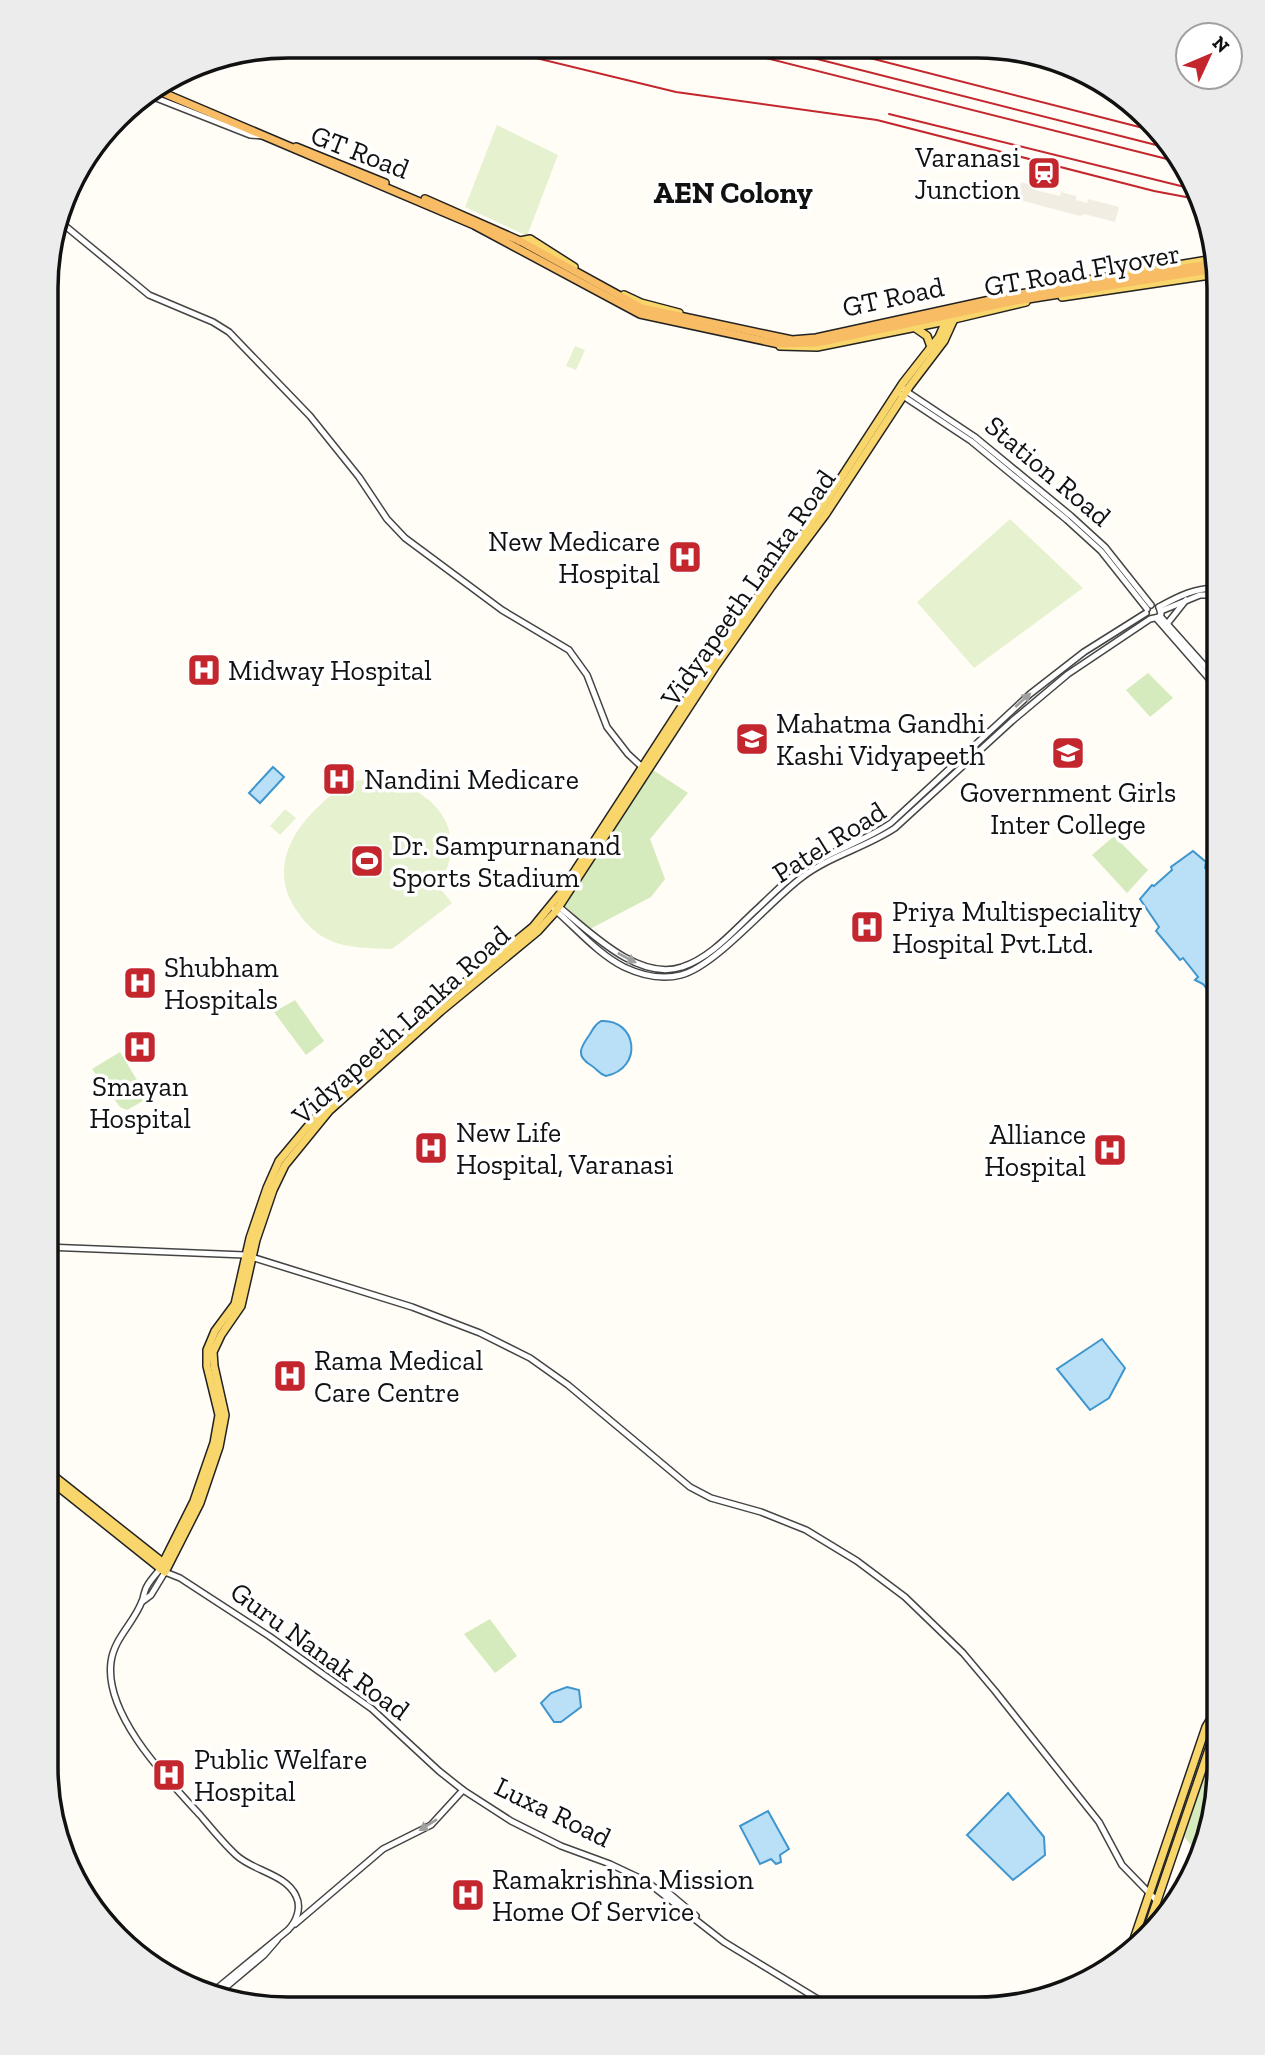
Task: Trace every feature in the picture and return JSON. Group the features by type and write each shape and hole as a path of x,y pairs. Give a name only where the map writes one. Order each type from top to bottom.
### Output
{"highway":[{"name":"GT Road","path":"165,93 303,154 475,223 518,244"},
{"name":"GT Road Flyover","path":"518,244 640,314 792,345 817,343 1056,293 1206,271"},
{"name":"GT Road Flyover","path":"527,249 642,308 792,340 816,338 1055,288 1205,262"}],"main road":[{"name":"GT Road","path":"1205,262 1057,284 808,337 760,331 640,303 588,276 530,239 518,244 524,254 639,315 794,348 817,347 1034,301 1206,276"},
{"name":"Vidyapeeth Lanka Road","path":"164,1568 197,1493 214,1443 219,1415 207,1366 206,1350 215,1331 235,1304 274,1172 299,1134 324,1107 371,1063 555,906 715,667 854,467 950,320"},
{"name":"Vidyapeeth Lanka Road","path":"902,392 944,341 950,320"},
{"path":"913,327 927,336 931,347"},
{"name":"Vidyapeeth Lanka Road","path":"555,906 717,652 854,467"},
{"path":"58,1480 164,1568"},
{"path":"58,1486 164,1568"},
{"path":"1136,1933 1207,1725"},
{"path":"1151,1917 1207,1754"},
{"path":"1187,1785 1195,1788"}],"street":[{"path":"157,98 250,135 266,136"},
{"path":"66,227 149,295 213,322 229,332 310,416 359,477 387,519 405,538 502,610 569,650 587,675 607,727 642,767"},
{"name":"Station Road","path":"902,392 975,437 1105,547 1207,676"},
{"name":"Patel Road","path":"893,825 1030,694 1084,652 1190,593 1207,589"},
{"name":"Patel Road","path":"555,906 599,941 633,961 659,969 682,967 712,949 796,874 837,849 893,825 1068,674 1154,612 1207,595"},
{"path":"1167,624 1186,600"},
{"name":"Station Road","path":"1154,612 1207,669"},
{"path":"58,1248 248,1256 412,1307 512,1347 568,1385 690,1487 712,1498 792,1524 857,1561 905,1597 972,1664 1091,1812 1122,1864 1157,1901"},
{"name":"Guru Nanak Road","path":"164,1568 269,1636 372,1709 463,1790"},
{"name":"Vidyapeeth Lanka Road","path":"164,1568 152,1595 142,1601 117,1642 111,1662 112,1686 124,1718 155,1764 236,1856 282,1880 291,1889 297,1897 299,1907 293,1925"},
{"path":"222,1987 264,1955 293,1925 383,1849 431,1825 463,1790"},
{"name":"Luxa Road","path":"463,1790 510,1821 561,1846 627,1871 662,1892 723,1942 814,1997"},
{"path":"662,1892 670,1894 711,1930 744,1952 820,1997"}],"green space":[{"path":"497,125 558,155 527,236 465,207"},
{"path":"575,346 585,350 576,370 566,366"},
{"path":"1010,519 1083,588 974,668 917,602"},
{"path":"1148,673 1173,698 1150,717 1126,690"},
{"path":"653,770 688,793 650,839 665,879 651,897 588,930 560,902"},
{"name":"Dr. Sampurnanand Sports Stadium","path":"373,778 400,784 425,797 444,818 451,844 448,866 439,887 452,903 392,949 352,947 324,938 300,915 289,897 285,883 286,856 307,818 343,787 352,782"},
{"path":"285,809 296,818 280,835 270,826"},
{"path":"1114,836 1148,870 1127,893 1092,855"},
{"path":"295,1000 324,1041 306,1055 274,1012"},
{"path":"120,1052 148,1098 127,1110 120,1107 92,1069"},
{"path":"490,1619 517,1656 495,1673 464,1634"},
{"path":"1207,1756 1203,1812 1193,1847 1176,1827"}],"shaded area":[{"path":"1021,182 1035,186 1035,190 1060,196 1061,192 1076,196 1076,200 1087,203 1088,199 1119,207 1115,222 1084,214 1080,216 1005,196 1008,183 1020,186"}],"water":[{"path":"273,767 284,777 260,803 249,793"},
{"path":"1193,851 1206,862 1207,989 1195,980 1198,977 1183,958 1180,960 1156,931 1159,927 1140,899 1152,885 1172,870 1171,867"},
{"path":"601,1021 613,1022 622,1028 631,1045 631,1055 626,1064 606,1076 581,1055 594,1027"},
{"path":"1102,1339 1125,1368 1109,1398 1090,1410 1057,1369"},
{"path":"567,1687 579,1690 581,1707 561,1722 554,1722 541,1703 551,1693"},
{"path":"1008,1793 1044,1837 1045,1855 1013,1880 967,1835"},
{"path":"768,1811 789,1849 780,1855 781,1862 776,1864 771,1859 760,1864 740,1826"}],"railway":[{"path":"536,58 676,92 877,120 1189,198"},
{"path":"766,58 1167,159"},
{"path":"813,58 1158,145"},
{"path":"870,58 1142,128"},
{"path":"889,114 1183,187"}],"place":[{"name":"Varanasi Junction","path":"1044,173"},
{"name":"New Medicare Hospital","path":"685,557"},
{"name":"Midway Hospital","path":"204,670"},
{"name":"Mahatma Gandhi Kashi Vidyapeeth","path":"752,739"},
{"name":"Government Girls Inter College","path":"1068,753"},
{"name":"Nandini Medicare","path":"339,779"},
{"name":"Dr. Sampurnanand Sports Stadium","path":"367,861"},
{"name":"Priya Multispeciality Hospital Pvt.Ltd.","path":"867,927"},
{"name":"Shubham Hospitals","path":"140,983"},
{"name":"Smayan Hospital","path":"140,1047"},
{"name":"New Life Hospital, Varanasi","path":"431,1148"},
{"name":"Alliance Hospital","path":"1110,1150"},
{"name":"Rama Medical Care Centre","path":"290,1376"},
{"name":"Public Welfare Hospital","path":"169,1775"},
{"name":"Ramakrishna Mission Home Of Service","path":"468,1895"}],"district":[{"name":"AEN Colony","path":"733,193"}]}
